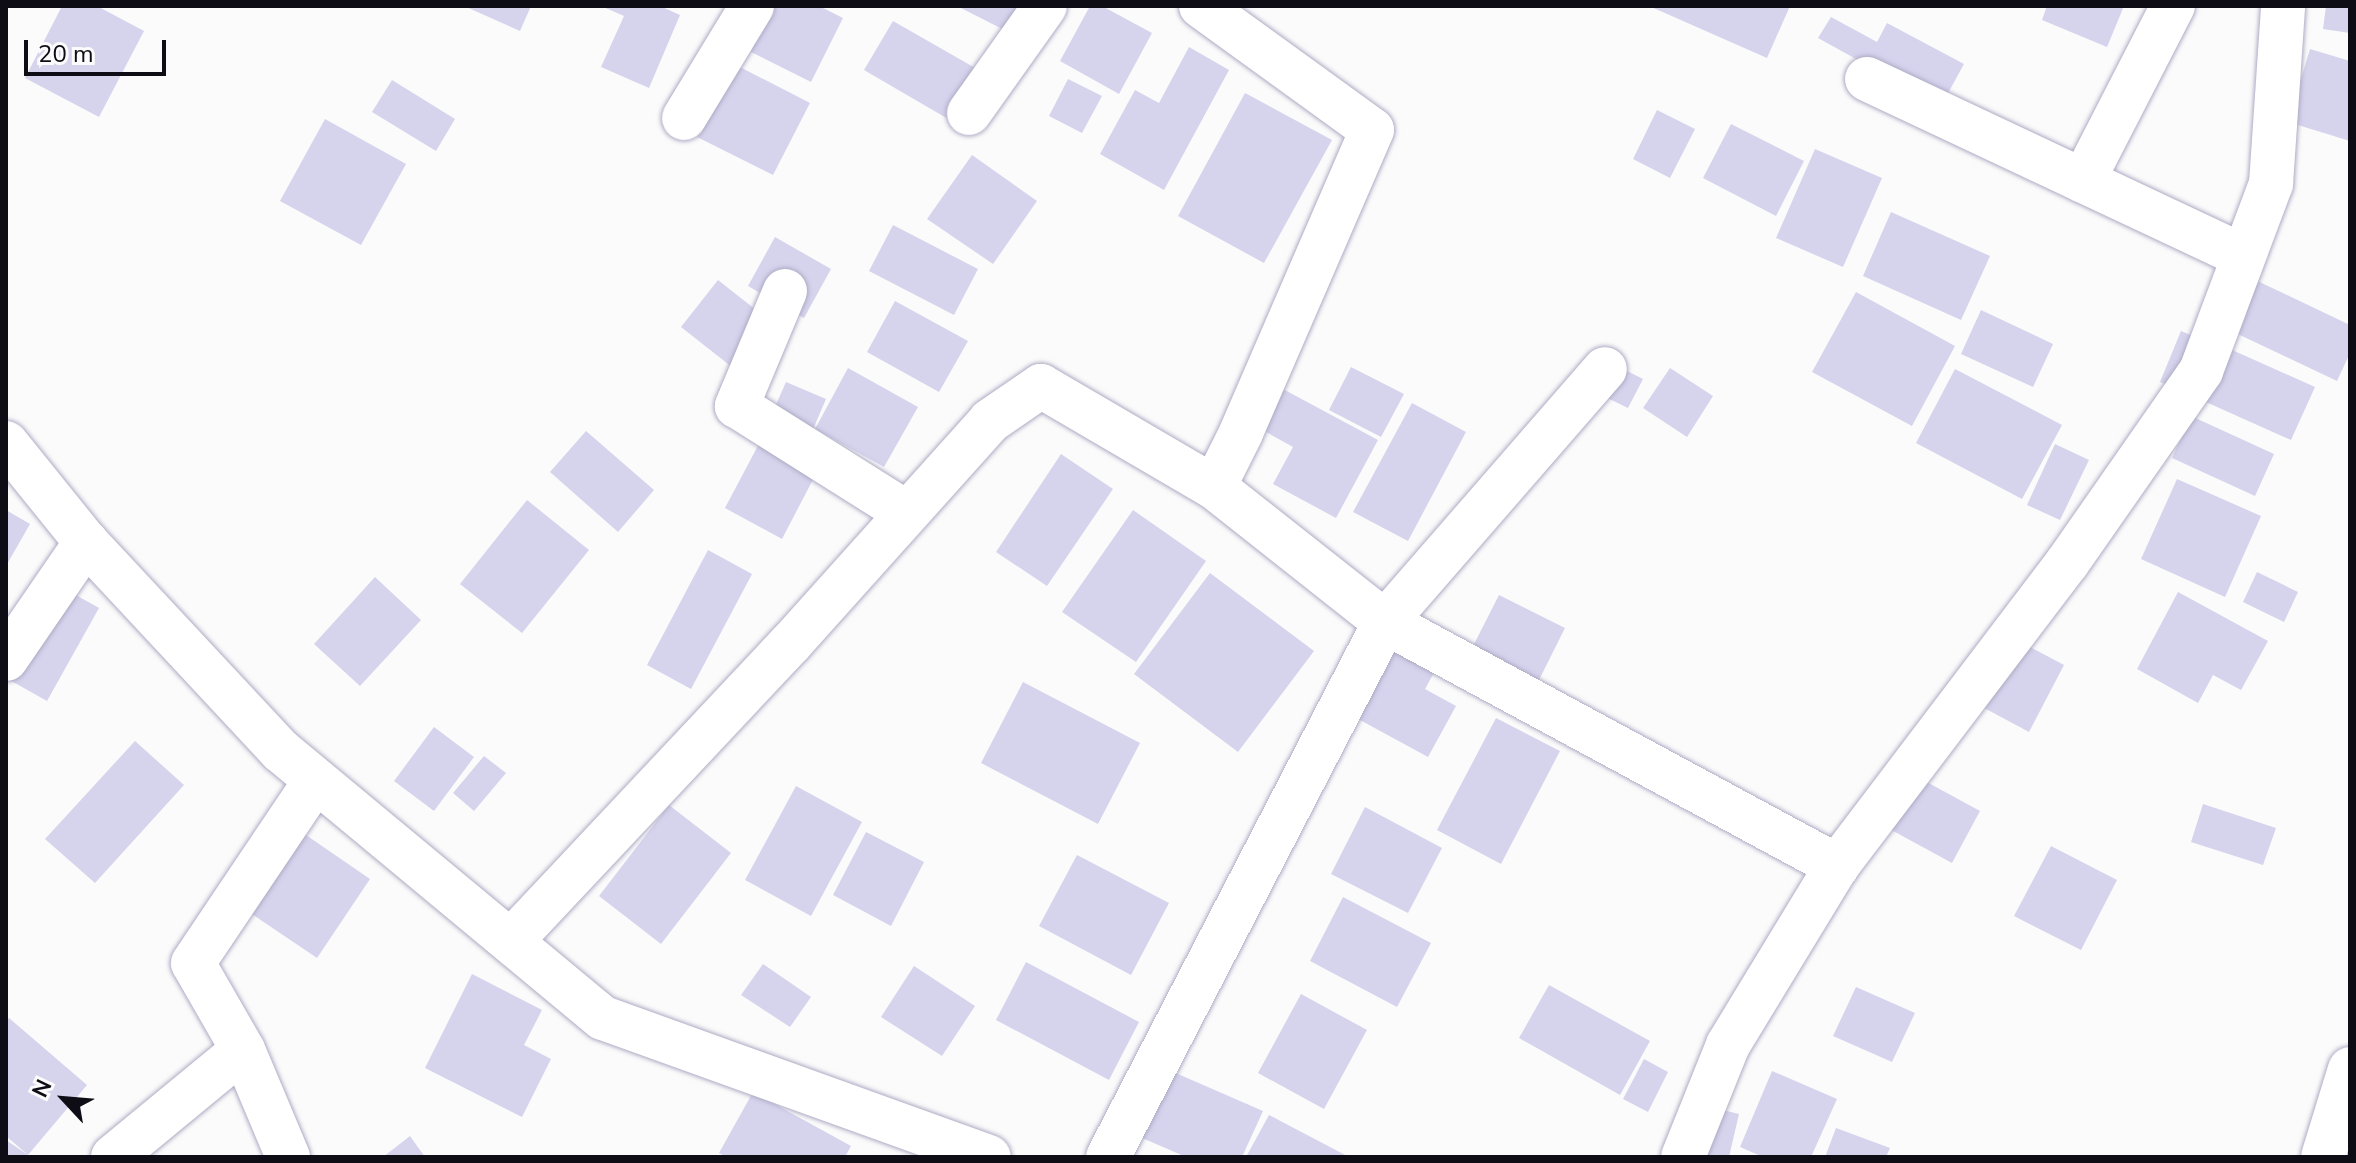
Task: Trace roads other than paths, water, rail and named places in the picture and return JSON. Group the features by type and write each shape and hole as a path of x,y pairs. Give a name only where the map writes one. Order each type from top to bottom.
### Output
{"street":[{"path":"684,118 752,6"},
{"path":"969,113 1045,6"},
{"path":"1201,6 1372,130 1241,433 1214,487"},
{"path":"2083,181 2173,6"},
{"path":"1683,1157 1728,1045 1837,866 2067,563 2201,371 2271,184 2283,6"},
{"path":"1867,79 2243,256"},
{"path":"785,291 737,406 907,513"},
{"path":"1108,1157 1385,622 1605,369"},
{"path":"511,941 791,643 990,421 1041,386 1214,487 1385,622 1837,866"},
{"path":"6,443 86,542 281,751 603,1018 969,1154"},
{"path":"6,659 86,542"},
{"path":"288,1157 243,1050 193,963 316,780"},
{"path":"113,1157 243,1050"},
{"path":"2323,1157 2350,1069"}]}
